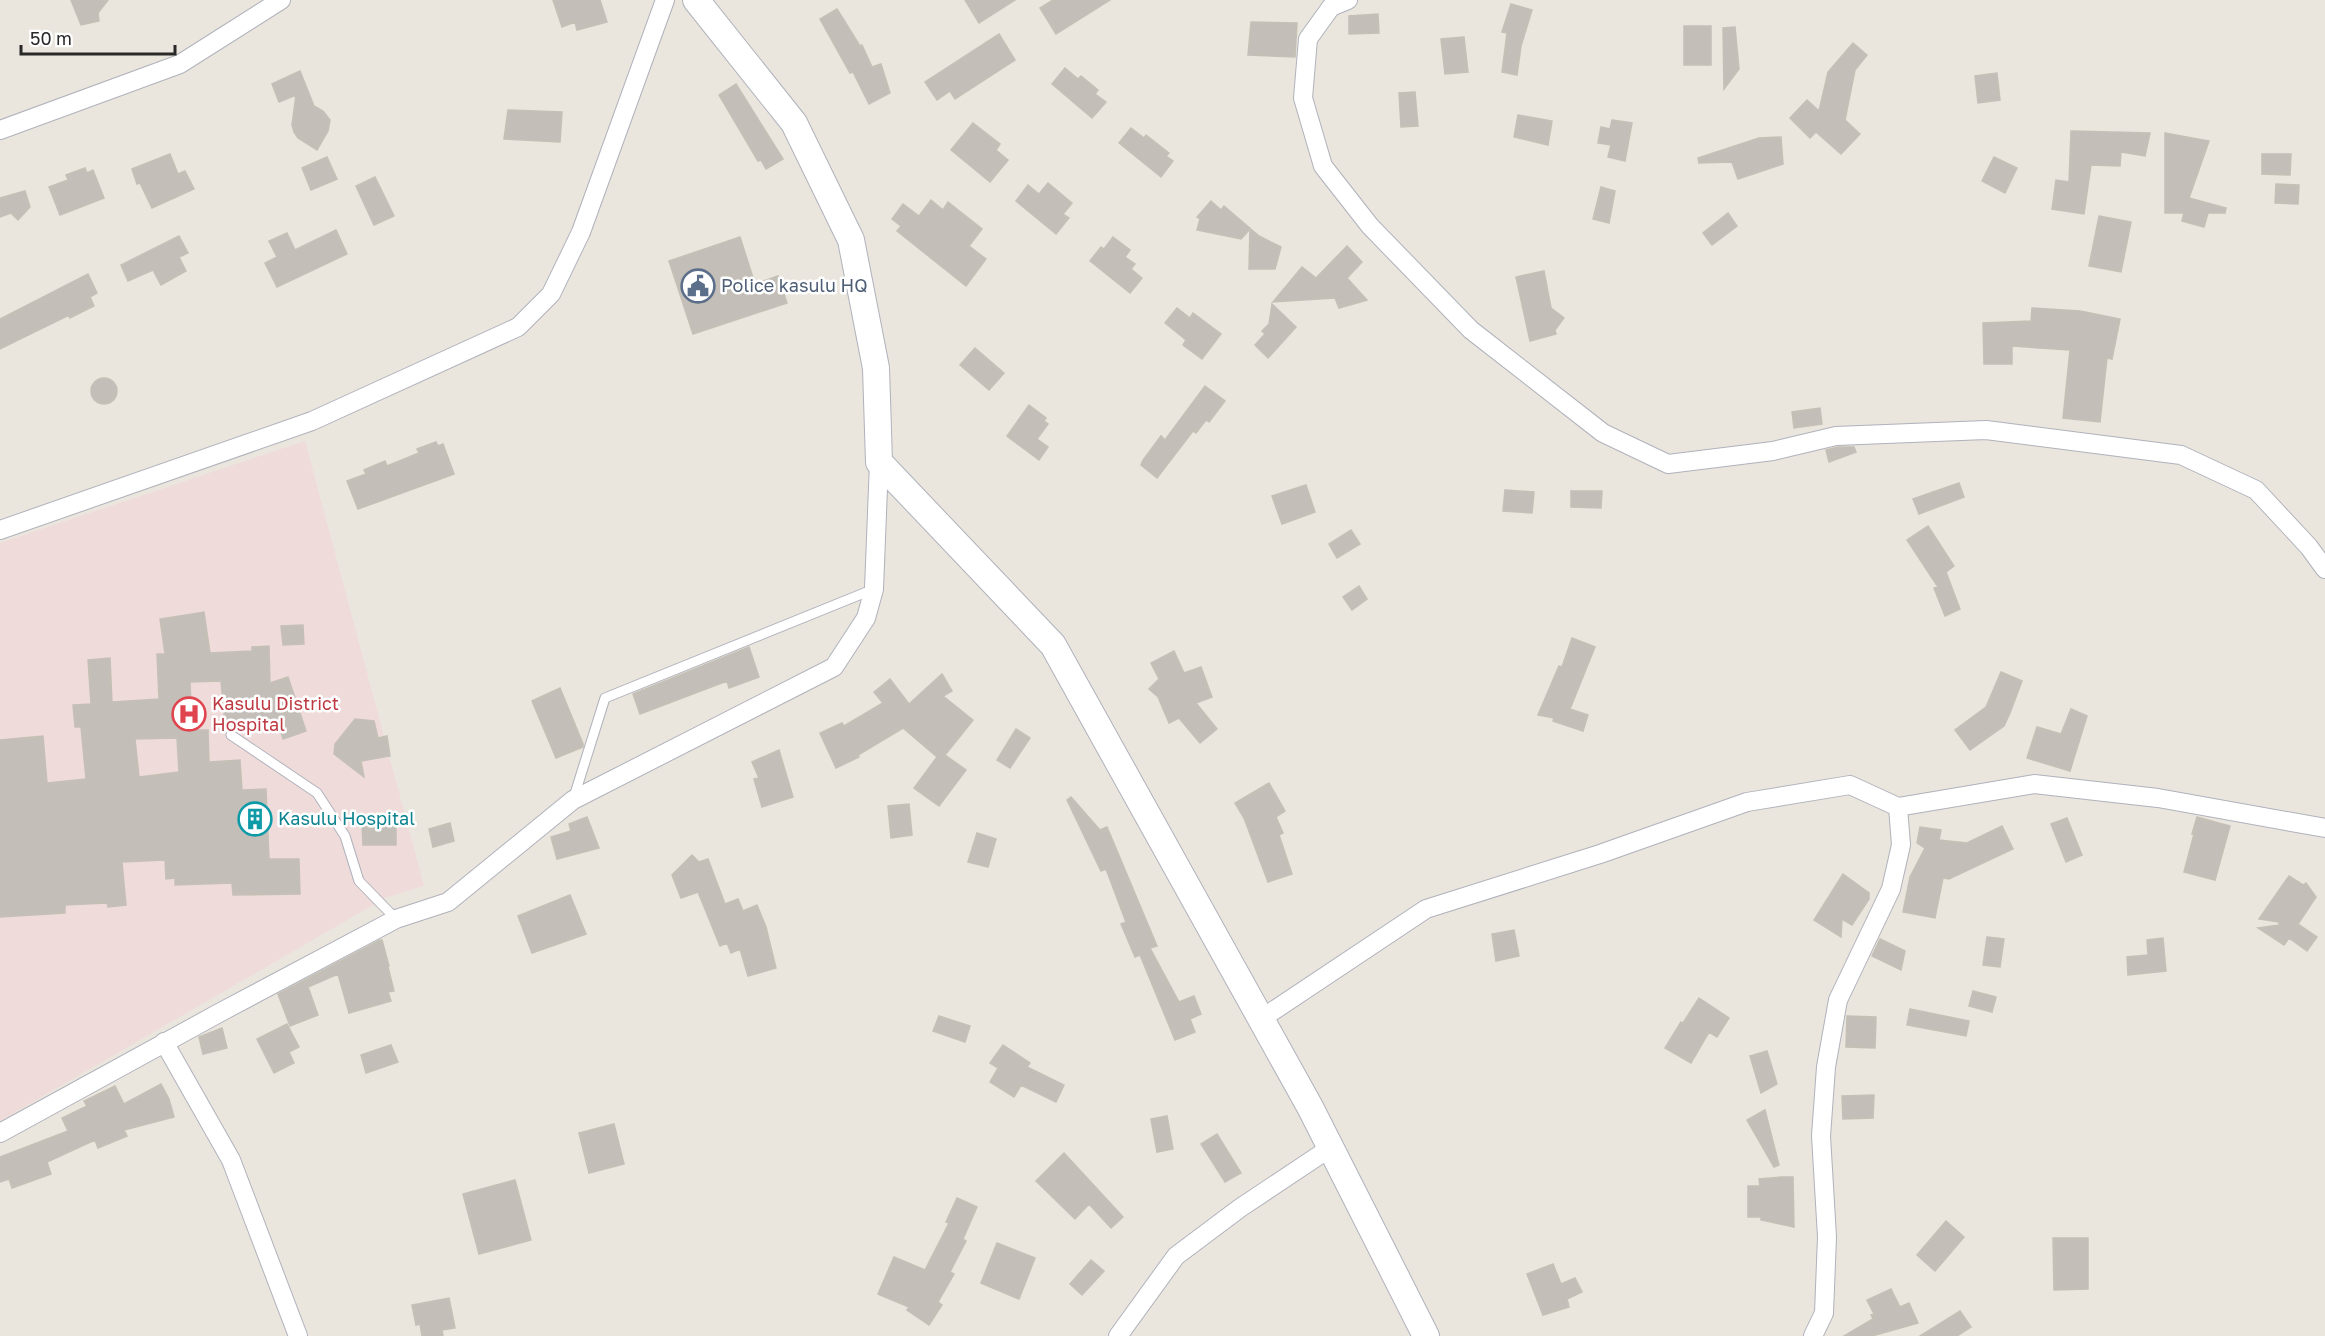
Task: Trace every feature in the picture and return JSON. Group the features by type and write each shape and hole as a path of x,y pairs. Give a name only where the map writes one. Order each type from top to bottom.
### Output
{"street":[{"path":"0,130 180,64 281,0"},
{"path":"0,530 312,421 518,327 551,294 581,232 665,0"},
{"path":"0,1133 164,1042 396,919 448,902 573,800 834,667 866,618 874,589 879,462 876,368 851,240 794,123 696,0"},
{"path":"1348,0 1331,8 1308,39 1302,98 1323,166 1370,226 1471,330 1603,433 1668,464 1773,452 1836,436 1986,430 2181,455 2256,490 2309,547 2325,569"},
{"path":"879,462 1053,645 1262,1019 1332,1149 1426,1336"},
{"path":"1262,1019 1426,909 1600,854 1747,802 1850,785 1898,807 2034,784 2158,798 2325,828"},
{"path":"1813,1336 1824,1313 1827,1237 1821,1136 1826,1067 1838,1000 1891,889 1901,845 1898,807"},
{"path":"164,1042 231,1160 298,1336"},
{"path":"1118,1336 1176,1256 1240,1208 1332,1149"}],"lane":[{"path":"573,800 604,698 874,589"},
{"path":"231,735 317,793 345,836 359,881 396,919"}],"shaded area":[{"name":"Kasulu District Hospital","path":"305,441 424,886 385,898 0,1121 0,543"}],"building":[{"path":"71,0 108,0 98,13 99,21 81,25"},
{"path":"553,0 600,0 607,22 577,30 575,22 562,27"},
{"path":"965,0 1015,0 979,23"},
{"path":"1053,0 1110,0 1056,34 1040,8"},
{"path":"1511,4 1532,10 1521,46 1517,75 1502,72 1507,33 1502,32"},
{"path":"837,9 860,46 862,45 872,67 881,64 890,93 869,104 853,72 850,73 820,19"},
{"path":"1378,14 1379,33 1349,34 1349,16"},
{"path":"1251,22 1297,23 1295,57 1248,55"},
{"path":"1684,26 1711,26 1711,65 1684,65"},
{"path":"1735,27 1739,69 1724,89 1723,28"},
{"path":"999,34 1015,60 955,99 950,91 937,100 925,82"},
{"path":"1464,37 1468,72 1445,74 1441,39"},
{"path":"1853,43 1867,55 1855,70 1845,120 1860,134 1841,154 1816,132 1810,138 1790,118 1807,100 1819,111 1828,72"},
{"path":"1065,68 1078,79 1081,76 1098,90 1095,94 1106,102 1092,118 1052,84"},
{"path":"300,71 314,106 323,111 330,120 328,131 317,150 298,138 294,132 292,125 296,95 279,102 272,84"},
{"path":"1997,73 2000,100 1978,103 1975,76"},
{"path":"736,84 783,159 766,169 761,160 758,161 719,95"},
{"path":"1415,92 1418,126 1401,127 1399,93"},
{"path":"508,110 562,112 560,142 504,139"},
{"path":"1518,115 1552,121 1548,145 1514,137"},
{"path":"1612,120 1632,123 1625,161 1608,157 1611,145 1598,143 1601,127 1610,129"},
{"path":"973,123 1000,144 996,150 1008,160 990,182 951,150"},
{"path":"1131,128 1144,138 1146,135 1169,153 1166,156 1173,161 1161,177 1119,143"},
{"path":"2071,131 2150,133 2145,156 2121,152 2120,166 2091,165 2084,214 2052,209 2056,180 2069,182"},
{"path":"2165,133 2209,141 2189,198 2226,208 2225,213 2208,213 2204,227 2182,221 2184,213 2165,213"},
{"path":"1781,137 1783,164 1738,179 1732,162 1699,163 1698,158 1759,138"},
{"path":"170,154 178,174 185,171 194,189 152,208 140,183 137,184 132,169"},
{"path":"2262,154 2291,154 2290,175 2262,174"},
{"path":"327,157 337,179 311,190 302,168"},
{"path":"1994,157 2017,168 2005,193 1982,181"},
{"path":"85,168 87,173 93,170 104,198 60,215 49,187 68,180 66,175"},
{"path":"375,177 394,216 374,225 356,186"},
{"path":"1048,183 1072,203 1063,214 1069,218 1056,234 1016,201 1028,185 1039,194"},
{"path":"2276,184 2299,185 2298,204 2275,203"},
{"path":"1601,187 1615,191 1609,223 1593,219"},
{"path":"25,191 30,207 18,220 11,213 0,217 0,198"},
{"path":"931,200 943,210 948,202 982,229 969,246 986,259 966,286 897,231 901,226 892,219 903,204 919,216"},
{"path":"1211,201 1221,210 1224,206 1259,236 1281,247 1275,269 1249,269 1250,229 1241,239 1197,230 1200,219 1197,217"},
{"path":"1728,213 1737,226 1712,245 1703,233"},
{"path":"2099,216 2131,222 2121,272 2089,266"},
{"path":"336,230 347,254 277,287 265,263 277,257 269,241 287,233 295,250"},
{"path":"179,236 188,253 179,257 186,271 161,285 153,270 128,281 121,265"},
{"path":"740,237 755,284 778,276 787,303 693,334 669,261"},
{"path":"1113,237 1130,250 1125,257 1135,264 1131,269 1142,278 1130,293 1090,261 1101,247 1104,249"},
{"path":"1347,246 1362,262 1347,278 1367,300 1339,308 1335,298 1273,302 1302,267 1316,278"},
{"path":"1544,271 1551,308 1564,318 1555,330 1556,334 1530,341 1516,277"},
{"path":"88,274 97,293 90,297 94,306 70,318 69,315 0,349 0,319"},
{"path":"1272,304 1296,327 1268,358 1255,345 1265,334 1262,331 1269,324"},
{"path":"1177,308 1190,318 1193,313 1221,334 1202,359 1183,345 1186,340 1165,323"},
{"path":"2032,308 2080,311 2120,319 2112,359 2107,358 2100,422 2063,418 2070,350 2012,346 2012,364 1984,364 1983,323 2031,321"},
{"path":"975,348 1004,373 989,390 960,365"},
{"path":"104,378 113,382 117,391 113,400 104,404 95,400 91,391 95,382"},
{"path":"1205,386 1225,401 1209,422 1206,420 1196,433 1193,431 1157,478 1141,465 1143,460 1161,436 1165,440"},
{"path":"1029,405 1046,418 1044,421 1048,424 1037,439 1048,447 1039,460 1007,436"},
{"path":"1820,408 1822,424 1794,428 1792,412"},
{"path":"436,442 438,446 443,444 454,474 358,509 347,481 366,474 364,470 385,461 387,466 419,453 417,449"},
{"path":"1854,447 1856,452 1829,462 1826,450"},
{"path":"1959,483 1964,497 1919,514 1913,499"},
{"path":"1306,485 1315,512 1282,524 1272,496"},
{"path":"1505,490 1534,492 1532,513 1503,511"},
{"path":"1571,491 1602,491 1601,508 1571,507"},
{"path":"1928,526 1954,566 1946,572 1960,609 1945,616 1934,588 1938,587 1907,540"},
{"path":"1351,530 1360,544 1337,558 1329,544"},
{"path":"1359,586 1367,599 1352,610 1343,597"},
{"path":"204,612 210,653 252,651 252,647 269,646 270,683 288,677 306,731 283,739 280,729 258,730 258,720 225,724 221,681 190,682 192,730 208,730 209,762 240,760 242,790 266,789 269,859 299,859 300,894 233,895 232,883 175,885 175,878 166,879 165,860 122,862 126,905 108,907 107,903 65,905 65,913 0,917 0,740 43,736 47,783 86,779 81,727 75,727 73,705 91,704 88,660 110,658 112,702 159,699 157,654 165,654 160,619","holes":["177,738 179,772 139,777 135,739"]},
{"path":"303,625 304,644 283,645 281,626"},
{"path":"1572,638 1595,647 1570,709 1588,715 1583,731 1553,721 1554,718 1538,715 1559,666 1562,667"},
{"path":"749,647 759,677 729,688 727,681 640,714 633,694"},
{"path":"1174,651 1184,673 1201,667 1212,697 1196,703 1217,729 1200,743 1179,718 1169,723 1158,697 1149,689 1159,679 1151,663"},
{"path":"2001,672 2022,681 2010,713 2004,726 1970,750 1955,730 1986,707"},
{"path":"942,674 952,691 943,696 973,720 945,755 966,770 939,806 914,788 937,757 903,728 858,755 859,757 836,768 820,733 842,723 844,726 883,703 874,692 890,679 909,704"},
{"path":"560,688 583,747 556,758 532,701"},
{"path":"2071,709 2087,716 2070,771 2027,758 2037,727 2061,734"},
{"path":"355,719 374,721 378,738 387,736 390,756 361,761 364,777 334,754 335,744"},
{"path":"1016,729 1030,738 1010,768 997,760"},
{"path":"779,750 793,797 762,807 754,779 759,778 752,762"},
{"path":"1269,783 1285,811 1276,817 1283,833 1279,835 1292,874 1268,882 1244,818 1235,803"},
{"path":"1071,797 1100,830 1107,827 1157,946 1150,948 1179,1002 1194,996 1201,1014 1190,1019 1195,1032 1175,1040 1140,955 1135,957 1121,924 1126,922 1106,869 1101,871 1067,800"},
{"path":"909,804 912,835 891,838 888,806"},
{"path":"587,817 599,848 557,859 551,837 571,831 569,824"},
{"path":"2197,817 2230,826 2215,880 2184,872"},
{"path":"2067,818 2082,855 2066,862 2051,824"},
{"path":"450,823 454,841 433,847 429,829"},
{"path":"362,824 396,824 396,845 363,845"},
{"path":"2002,826 2013,849 1949,879 1943,878 1935,918 1903,912 1910,877 1925,848 1917,843 1920,827 1941,830 1939,840 1967,843"},
{"path":"977,833 996,839 988,867 968,862"},
{"path":"692,855 699,862 708,859 725,904 738,899 743,911 757,905 766,927 776,968 748,976 740,949 731,953 727,943 720,946 698,892 681,898 672,875"},
{"path":"1843,874 1869,893 1869,899 1852,925 1842,919 1841,937 1814,920"},
{"path":"2289,876 2303,885 2306,883 2316,897 2298,924 2317,937 2307,951 2289,938 2284,945 2258,928 2279,925 2279,922 2259,919"},
{"path":"570,895 586,934 532,953 518,916"},
{"path":"1514,930 1519,956 1496,961 1492,934"},
{"path":"1987,937 2004,939 2000,967 1983,965"},
{"path":"2163,938 2166,971 2128,975 2127,957 2148,955 2147,940"},
{"path":"1880,939 1905,951 1901,970 1872,956"},
{"path":"382,940 394,991 388,992 391,1001 349,1013 338,974 308,987 318,1015 290,1026 278,994"},
{"path":"1973,991 1996,997 1992,1012 1969,1006"},
{"path":"1699,998 1729,1018 1717,1037 1709,1032 1691,1063 1665,1048"},
{"path":"1910,1009 1969,1021 1966,1036 1907,1025"},
{"path":"939,1016 970,1026 965,1042 933,1031"},
{"path":"1847,1016 1876,1017 1875,1048 1846,1047"},
{"path":"287,1024 299,1047 289,1052 294,1063 274,1073 257,1039"},
{"path":"222,1028 227,1048 203,1054 199,1037"},
{"path":"391,1045 398,1062 366,1073 361,1055"},
{"path":"1003,1045 1030,1063 1027,1067 1064,1085 1056,1102 1021,1085 1014,1097 990,1082 998,1068 990,1063"},
{"path":"1767,1051 1777,1084 1761,1093 1750,1056"},
{"path":"161,1084 169,1099 174,1117 124,1130 127,1136 98,1148 95,1140 47,1162 51,1174 12,1188 9,1179 0,1182 0,1157 68,1131 62,1118 87,1106 84,1101 115,1086 124,1104"},
{"path":"1874,1095 1873,1118 1843,1119 1842,1096"},
{"path":"1765,1110 1779,1165 1774,1167 1747,1120"},
{"path":"1167,1116 1173,1149 1157,1152 1151,1119"},
{"path":"614,1124 624,1164 589,1173 579,1133"},
{"path":"1217,1134 1241,1173 1225,1182 1201,1144"},
{"path":"1064,1153 1123,1217 1111,1228 1089,1204 1075,1219 1036,1181"},
{"path":"1793,1177 1794,1227 1761,1220 1761,1217 1748,1217 1748,1186 1760,1186 1759,1179"},
{"path":"515,1180 531,1240 479,1254 463,1194"},
{"path":"957,1198 977,1207 963,1239 966,1241 950,1272 954,1274 938,1302 942,1305 929,1325 907,1310 909,1307 878,1294 894,1257 925,1270 949,1223 946,1222"},
{"path":"1946,1221 1964,1237 1935,1271 1917,1255"},
{"path":"2053,1238 2088,1238 2088,1289 2054,1290"},
{"path":"997,1243 1035,1258 1019,1299 981,1283"},
{"path":"1091,1260 1104,1271 1082,1295 1070,1284"},
{"path":"1553,1264 1561,1284 1575,1278 1582,1292 1567,1299 1569,1307 1543,1315 1527,1274"},
{"path":"1891,1289 1900,1307 1909,1303 1918,1323 1872,1336 1844,1336 1873,1319 1871,1315 1874,1314 1867,1300"},
{"path":"449,1298 455,1328 442,1330 443,1336 422,1336 420,1324 416,1325 412,1305"},
{"path":"1960,1311 1971,1327 1957,1336 1920,1336"}],"place":[{"name":"Police kasulu HQ","path":"698,286"},
{"name":"Kasulu District Hospital","path":"189,714"},
{"name":"Kasulu Hospital","path":"255,819"}]}
